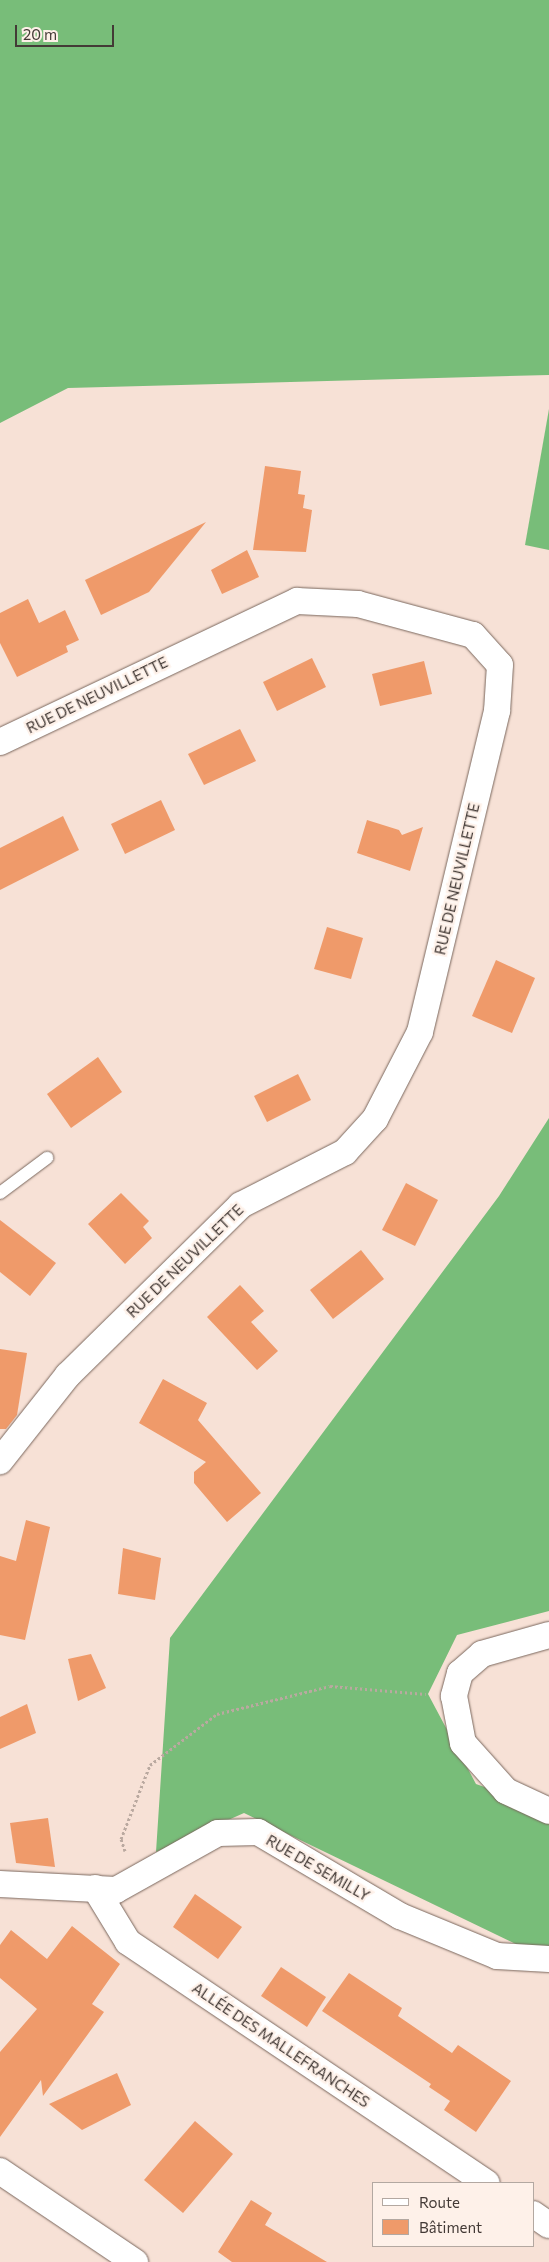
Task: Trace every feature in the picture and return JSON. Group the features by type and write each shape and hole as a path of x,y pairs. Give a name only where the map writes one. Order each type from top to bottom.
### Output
{"street":[{"name":"RUE DE NEUVILLETTE","path":"0,742 297,601 358,604 473,635 500,665 497,711 420,1032 375,1119 345,1152 241,1205 68,1374 0,1460"},
{"path":"549,1635 482,1654 460,1673 454,1696 463,1743 506,1791 549,1811"},
{"name":"RUE DE SEMILLY","path":"0,1884 116,1890 218,1833 258,1832 400,1916 497,1956 549,1959"},
{"name":"ALLÉE DES MALLEFRANCHES","path":"95,1888 128,1942 486,2182"},
{"path":"0,2171 135,2262"},
{"path":"534,2215 549,2225"}],"lane":[{"path":"0,1193 47,1158"}],"path":[{"path":"135,1879 121,1839 150,1765 217,1714 330,1686 454,1696"}],"green space":[{"path":"0,0 549,0 549,375 68,388 0,423"},
{"path":"549,409 549,550 525,545"},
{"path":"549,1118 549,1611 457,1635 428,1694 476,1784 549,1810 549,1960 244,1813 156,1852 170,1638 499,1196"}],"building":[{"path":"265,466 301,471 298,494 305,495 303,508 312,510 306,552 253,550"},
{"path":"206,522 149,592 101,615 85,580"},
{"path":"247,550 259,577 222,594 211,570"},
{"path":"28,599 39,623 65,610 79,640 66,646 68,652 17,677 0,643 0,613"},
{"path":"312,658 326,687 277,711 263,682"},
{"path":"424,661 432,694 380,706 372,674"},
{"path":"240,729 256,761 204,785 188,754"},
{"path":"161,800 175,830 125,854 111,824"},
{"path":"63,816 79,850 0,890 0,848"},
{"path":"367,820 399,830 402,835 423,827 410,871 357,853"},
{"path":"327,927 363,938 351,979 314,969"},
{"path":"496,960 535,978 512,1033 472,1016"},
{"path":"98,1057 122,1092 71,1128 47,1094"},
{"path":"298,1074 311,1100 267,1122 254,1096"},
{"path":"406,1183 438,1200 415,1246 382,1230"},
{"path":"121,1193 149,1221 143,1227 152,1238 125,1264 88,1224"},
{"path":"0,1220 56,1263 30,1296 0,1272"},
{"path":"361,1250 384,1279 333,1319 310,1290"},
{"path":"240,1285 264,1311 251,1322 278,1351 257,1370 207,1317"},
{"path":"0,1349 27,1353 17,1415 6,1429 0,1429"},
{"path":"163,1379 207,1403 198,1420 261,1493 227,1522 194,1483 194,1472 206,1462 139,1423"},
{"path":"26,1520 50,1527 25,1640 0,1635 0,1556 16,1561"},
{"path":"123,1548 161,1558 155,1600 118,1594"},
{"path":"91,1654 106,1688 78,1701 68,1659"},
{"path":"27,1704 36,1733 0,1749 0,1717"},
{"path":"48,1818 55,1867 16,1863 10,1823"},
{"path":"195,1894 242,1927 218,1959 173,1927"},
{"path":"72,1926 120,1964 92,2004 104,2012 43,2096 41,2080 0,2137 0,2052 37,2009 0,1978 0,1945 11,1930 47,1959"},
{"path":"281,1967 326,1997 307,2027 261,1996"},
{"path":"349,1973 402,2008 398,2016 452,2053 458,2045 511,2081 476,2132 444,2110 450,2101 429,2087 431,2084 322,2011"},
{"path":"117,2073 131,2105 82,2130 49,2104"},
{"path":"195,2121 233,2154 183,2213 144,2180"},
{"path":"251,2200 272,2213 265,2225 327,2262 232,2262 218,2252"}]}
